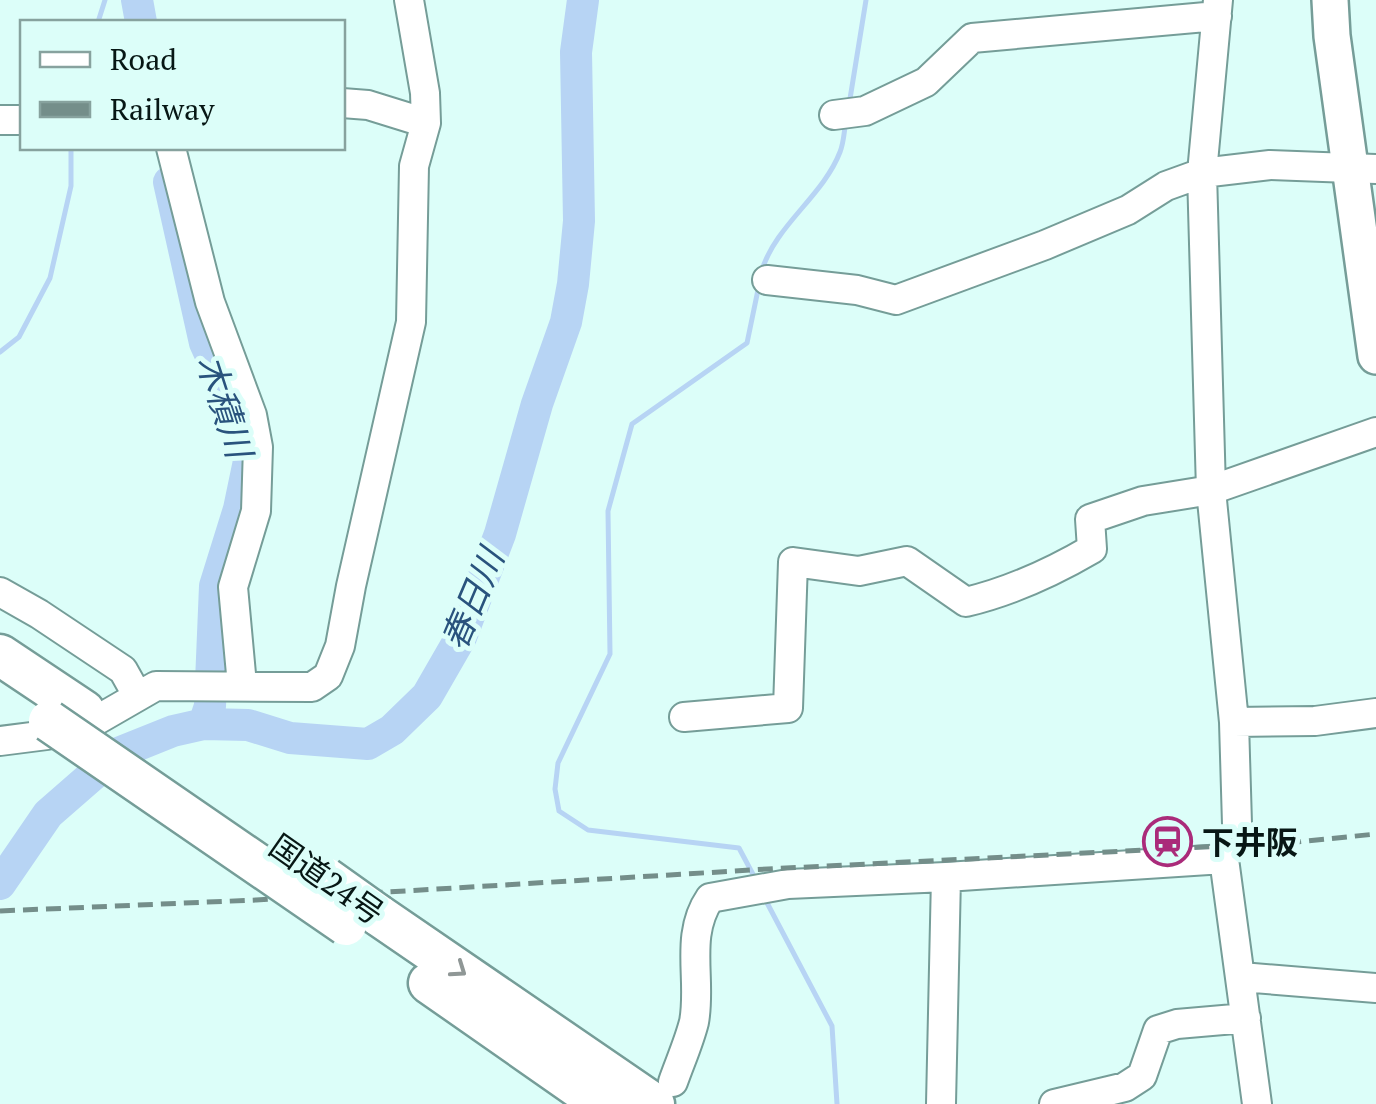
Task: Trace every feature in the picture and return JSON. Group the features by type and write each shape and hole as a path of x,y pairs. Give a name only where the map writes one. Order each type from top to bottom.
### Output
{"highway":[{"name":"国道24号","path":"0,654 66,716 362,920 602,1104"},
{"name":"国道24号","path":"0,688 66,716"},
{"name":"国道24号","path":"362,920 663,1093"}],"main road":[{"path":"1330,0 1332,36 1363,170 1376,356"}],"street":[{"path":"0,741 47,735 98,720 156,686 312,687 328,676 340,646 350,586 411,322 414,166 426,123 425,93 408,0"},
{"path":"834,114 864,111 926,82 972,38 1218,8 1202,172 1211,490 1234,722 1237,824"},
{"path":"345,103 368,105 426,123"},
{"path":"172,150 210,302 252,415 258,447 256,511 233,587 242,685"},
{"path":"767,280 857,290 896,300 1046,245 1128,210 1166,186 1202,172 1270,165 1363,170"},
{"path":"684,718 788,708 793,562 859,571 908,562 966,602 1005,593 1092,549 1090,519 1143,502 1211,490 1376,432"},
{"path":"0,592 123,670 137,695"},
{"path":"1234,722 1315,721 1376,713"},
{"path":"663,1093 694,1020 696,942 700,913 710,898 788,884 1224,859 1257,1104"},
{"path":"941,1104 946,877"},
{"path":"1242,976 1376,988"},
{"path":"1054,1104 1126,1086 1142,1076 1158,1030 1177,1024 1246,1018"}],"waterway":[{"path":"99,20 105,0"},
{"name":"木積川","path":"137,0 141,20"},
{"name":"春日川","path":"0,884 48,814 118,753 173,731 204,724 248,725 290,738 368,744 392,730 427,696 461,637 500,534 537,404 566,322 579,221 576,52 583,0"},
{"path":"849,105 866,0"},
{"path":"762,270 778,239 832,168 846,121"},
{"path":"0,352 19,337 50,278 71,186 71,150"},
{"name":"木積川","path":"169,182 205,343 235,409 249,461 215,586 210,706 204,724"},
{"path":"756,880 739,848 588,830 559,811 555,789 558,763 610,654 608,511 632,424 747,343 759,285"},
{"path":"765,899 832,1026 837,1104"}],"railway":[{"path":"0,911 1286,843 1376,834"}],"place":[{"name":"下井阪","path":"1167,842"}]}
